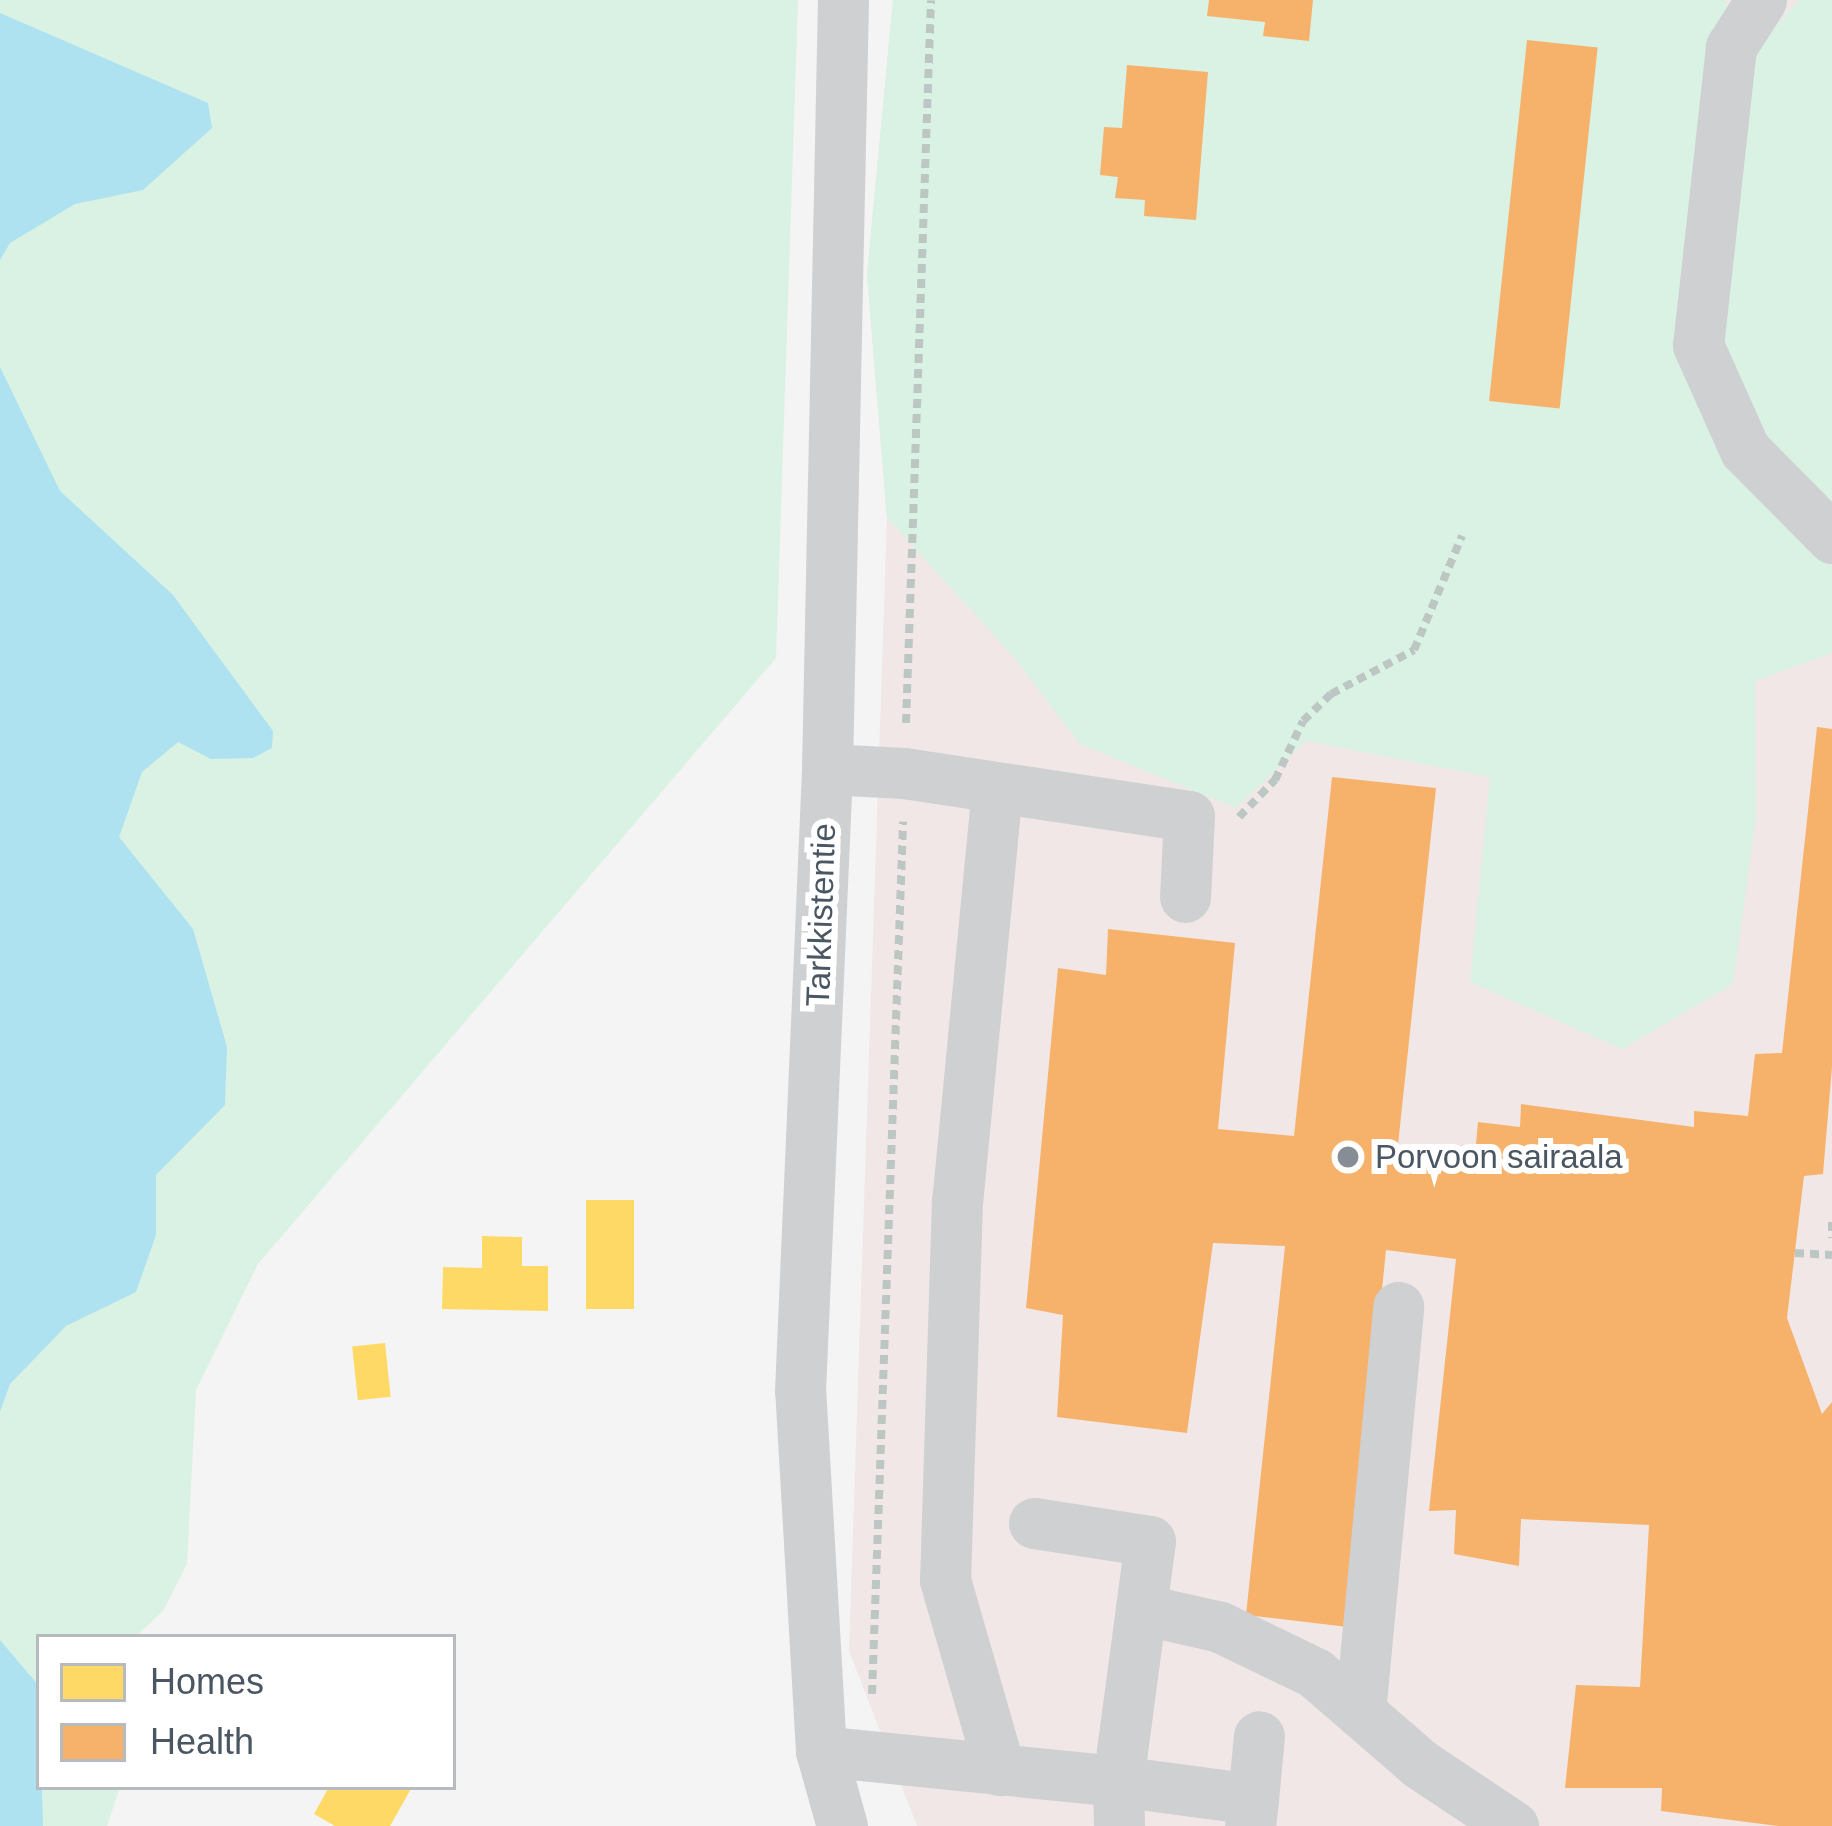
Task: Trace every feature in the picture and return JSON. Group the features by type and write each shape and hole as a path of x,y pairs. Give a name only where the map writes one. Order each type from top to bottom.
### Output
{"street":[{"name":"Tarkkistentie","path":"842,1826 821,1750 800,1391 827,770 843,0"},
{"path":"1761,0 1731,47 1699,346 1745,450 1832,538"},
{"path":"827,770 904,773 1189,816 1185,897"},
{"path":"997,788 957,1200 945,1580 1000,1770"},
{"path":"1360,1712 1398,1307"},
{"path":"1034,1523 1150,1540 1119,1804"},
{"path":"1141,1609 1220,1627 1315,1672 1436,1776 1513,1826"},
{"path":"821,1750 1000,1770 1119,1804 1252,1813 1259,1736"}],"path":[{"path":"895,1760 872,1697 931,0"},
{"path":"1189,816 1246,817 1303,721 1331,694 1414,650 1462,536"},
{"path":"1832,1222 1832,1238"},
{"path":"1795,1253 1832,1256"}],"shaded area":[{"name":"Porvoon sairaala","path":"893,0 1832,0 1832,1826 917,1826 849,1651 887,518 867,275"}],"green space":[{"path":"0,0 798,0 776,658 258,1264 196,1390 187,1564 163,1611 138,1634 36,1634 36,1790 119,1790 107,1826 0,1826"},
{"path":"893,0 1725,0 1746,59 1799,0 1832,0 1832,653 1755,681 1756,817 1733,984 1622,1049 1470,982 1490,777 1306,741 1236,808 1080,744 1013,656 887,518 867,275"}],"water":[{"path":"0,13 208,103 212,128 143,190 75,204 10,243 0,260"},
{"path":"0,367 60,491 173,595 273,731 272,748 253,758 211,759 178,742 142,772 119,837 193,929 227,1047 225,1105 156,1175 156,1235 136,1292 66,1326 10,1384 0,1412"},
{"path":"0,1640 36,1682 36,1790 42,1790 43,1826 0,1826"}],"building: Homes":[{"path":"586,1200 634,1200 634,1309 586,1309"},
{"path":"482,1236 522,1237 522,1266 548,1266 548,1311 442,1309 443,1267 482,1268"},
{"path":"385,1343 391,1397 358,1400 352,1346"},
{"path":"327,1790 410,1790 390,1826 335,1826 314,1814"}],"building: Health":[{"path":"1209,0 1313,0 1309,41 1263,36 1265,22 1207,16"},
{"path":"1527,40 1598,47 1560,408 1489,401"},
{"path":"1127,65 1208,72 1196,220 1144,216 1145,200 1115,198 1118,177 1100,175 1104,127 1122,128"},
{"path":"1817,727 1832,729 1832,1067 1823,1174 1804,1176 1787,1318 1822,1414 1832,1402 1832,1826 1778,1826 1661,1811 1662,1788 1565,1788 1576,1685 1640,1687 1649,1525 1521,1519 1519,1566 1454,1554 1456,1510 1429,1511 1456,1259 1386,1250 1348,1627 1246,1615 1285,1246 1213,1243 1187,1433 1057,1417 1063,1315 1026,1308 1058,968 1106,975 1108,929 1235,943 1218,1129 1294,1136 1332,777 1436,788 1397,1154 1474,1165 1478,1122 1520,1127 1521,1104 1694,1127 1694,1111 1748,1116 1755,1054 1782,1053"}],"place":[{"name":"Porvoon sairaala","path":"1348,1157"}]}
